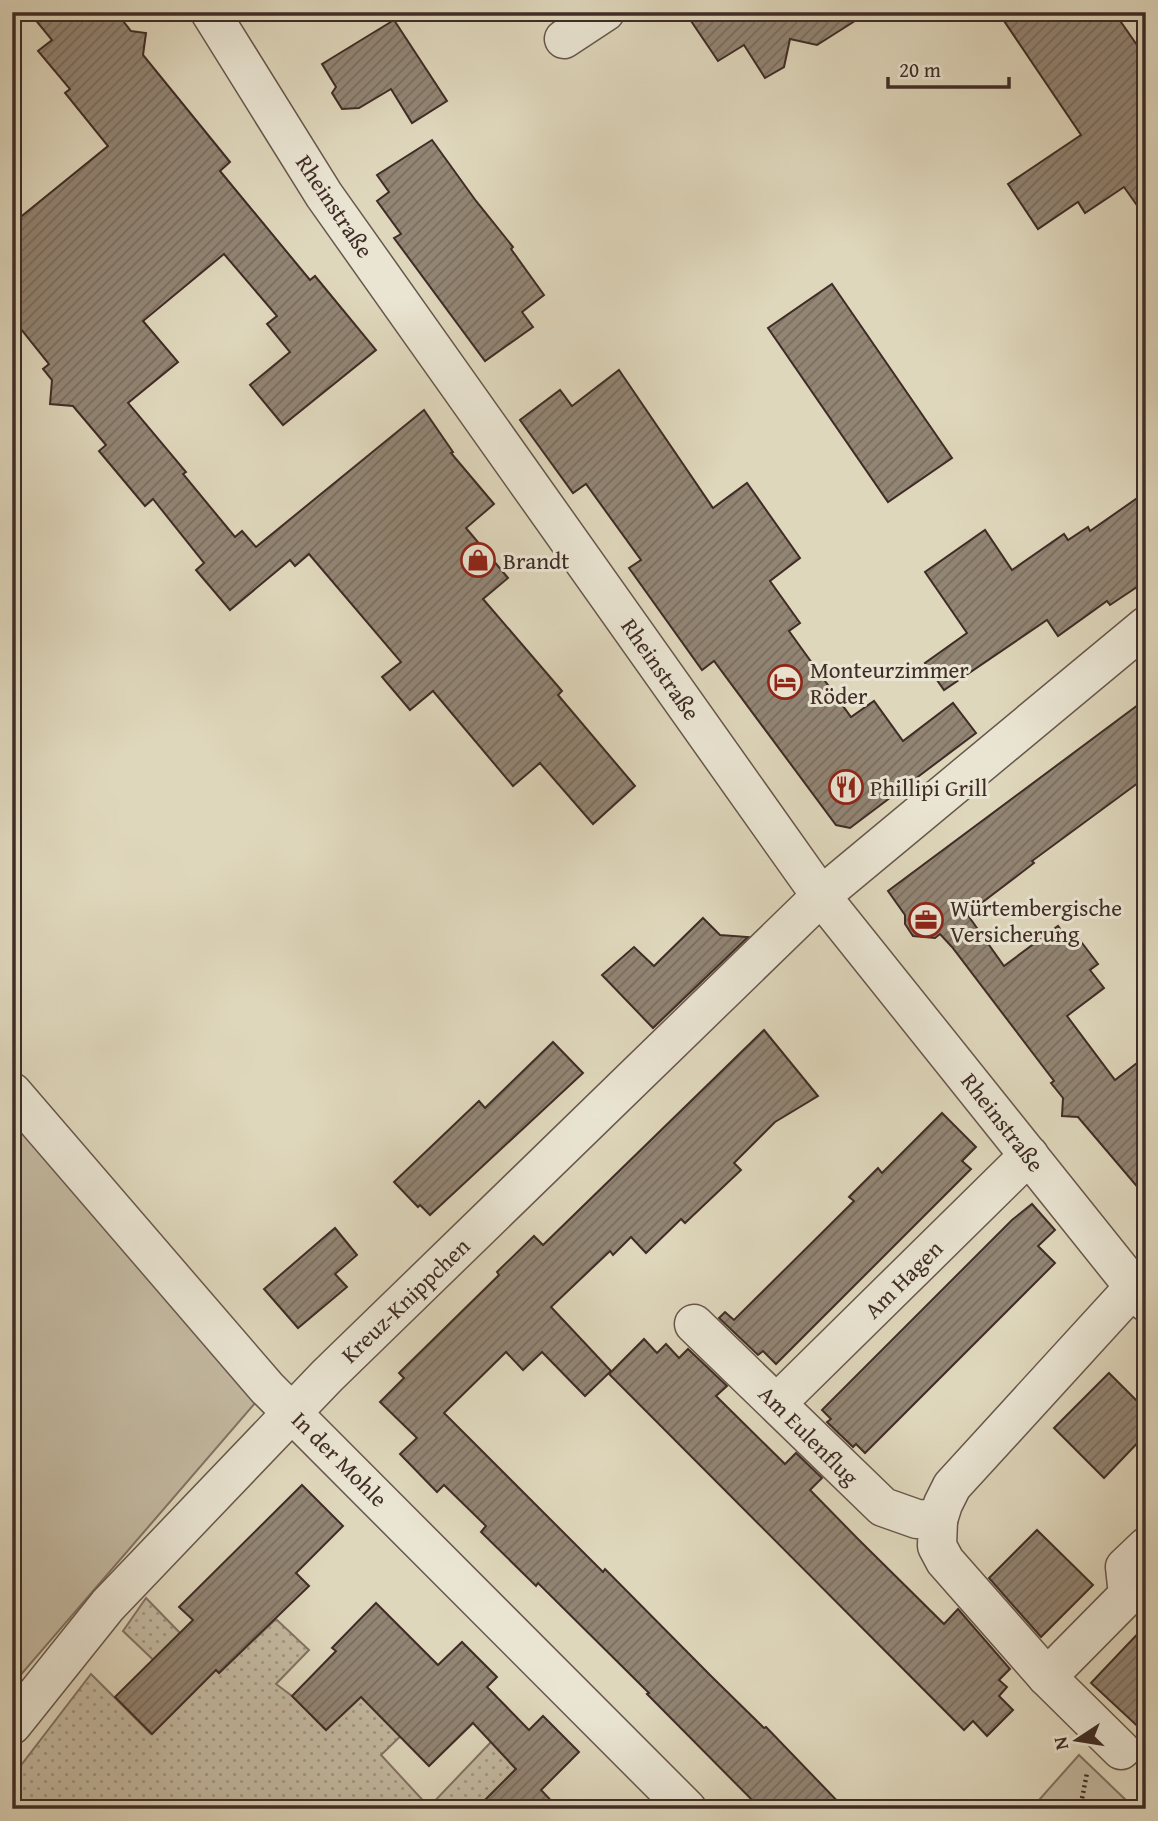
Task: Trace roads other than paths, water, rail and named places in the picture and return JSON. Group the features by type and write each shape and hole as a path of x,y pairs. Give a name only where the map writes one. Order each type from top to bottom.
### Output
{"street":[{"name":"Rheinstraße","path":"210,12 324,195 821,896 1140,1295"},
{"path":"564,39 605,12"},
{"name":"Kreuz-Knippchen","path":"12,1725 108,1605 337,1366 821,896 1146,626"},
{"name":"In der Mohle","path":"12,1092 267,1388 687,1809"},
{"name":"Am Hagen","path":"777,1403 1029,1155"},
{"path":"1121,1750 1047,1677 944,1560 937,1546 938,1520 952,1486 1140,1295"},
{"name":"Am Eulenflug","path":"694,1324 883,1507 917,1519 938,1520"},
{"path":"1047,1677 1128,1595 1125,1567 1146,1546"}],"place":[{"name":"Brandt","path":"478,560"},
{"name":"Monteurzimmer Röder","path":"785,682"},
{"name":"Phillipi Grill","path":"846,787"},
{"name":"Würtembergische Versicherung","path":"926,920"}]}
